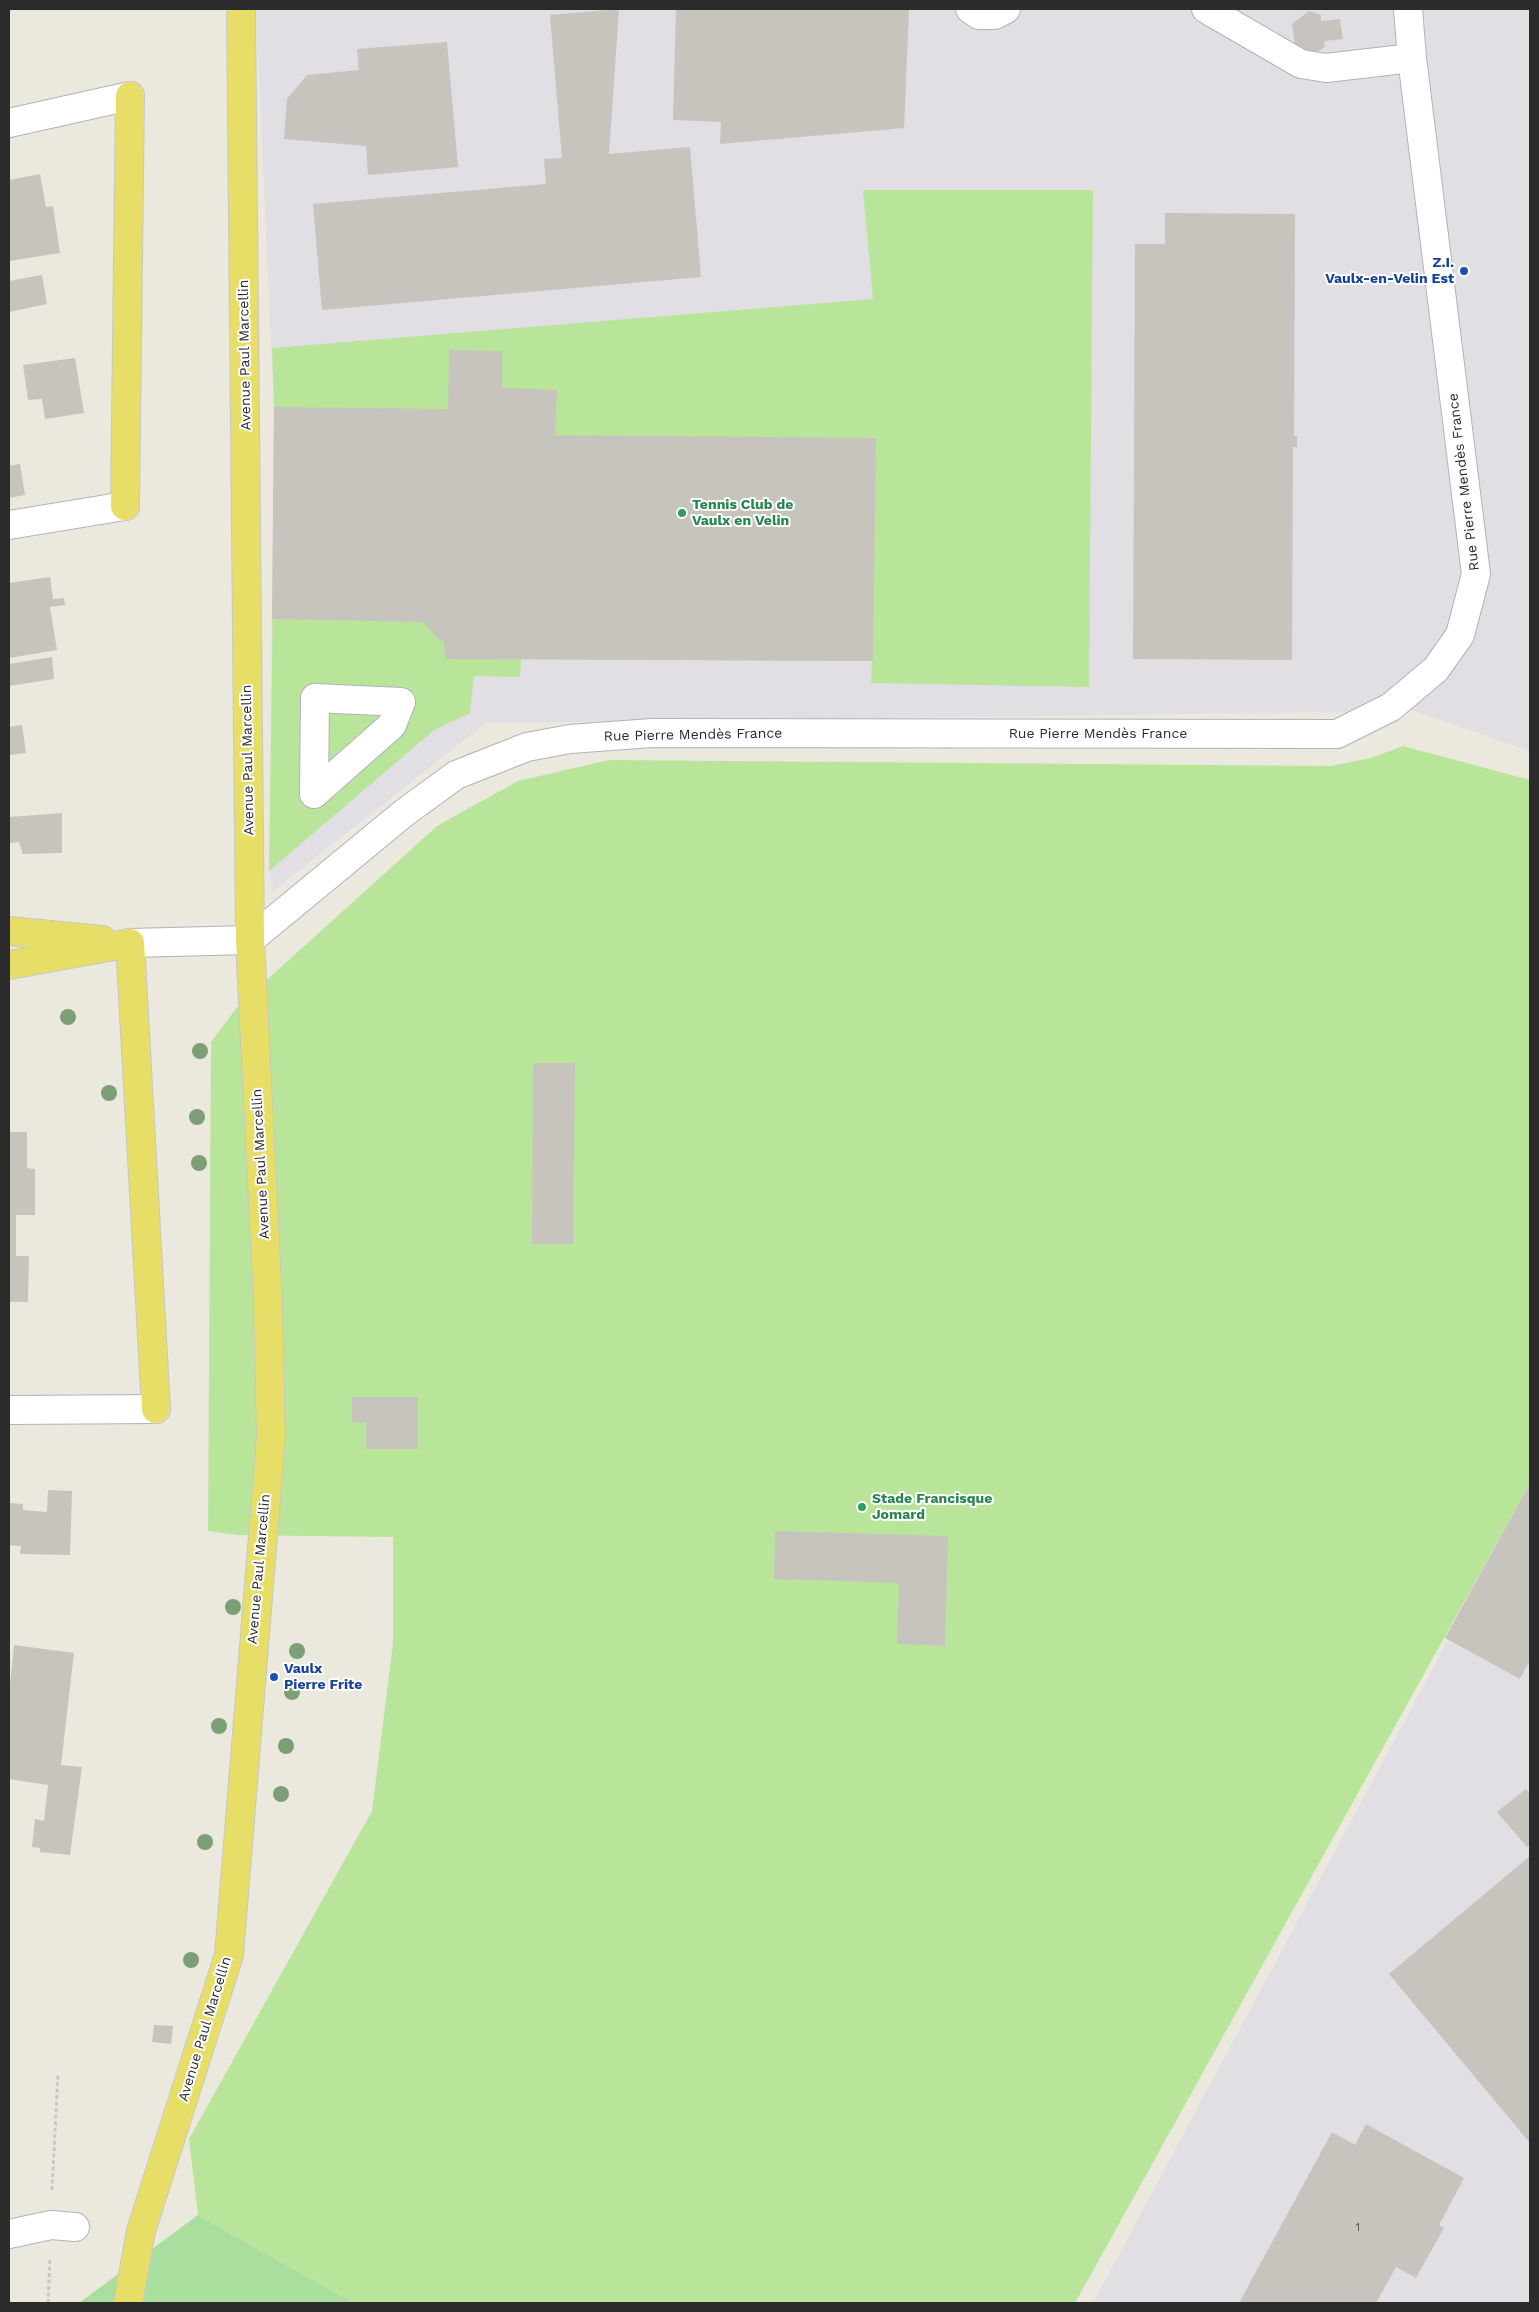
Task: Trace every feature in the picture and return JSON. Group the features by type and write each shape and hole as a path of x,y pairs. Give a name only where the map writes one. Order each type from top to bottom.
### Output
{"main road":[{"name":"Avenue Paul Marcellin","path":"128,2303 141,2231 229,1955 271,1437 268,1303 250,940 241,9"},
{"path":"125,506 130,96"},
{"path":"9,931 130,943"},
{"path":"9,965 130,943"},
{"path":"130,943 156,1410"}],"street":[{"path":"970,9 979,15 995,15 1006,9"},
{"path":"1206,9 1301,64 1326,68 1412,58"},
{"name":"Rue Pierre Mendès France","path":"250,940 404,813 456,775 527,747 570,739 652,733 1337,734 1391,707 1436,669 1460,635 1476,574 1412,58 1408,9"},
{"path":"9,123 130,96"},
{"path":"9,525 125,506"},
{"path":"130,943 250,940"},
{"path":"9,1410 156,1410"},
{"path":"9,2234 51,2225 75,2227"}],"shaded area":[{"path":"256,9 1530,9 1530,751 1414,711 486,723 273,891 269,871 274,407"},
{"path":"1530,1487 1530,2303 1093,2303"}],"green space":[{"name":"Tennis Club de Vaulx en Velin","path":"863,190 1093,190 1089,687 871,683 872,661 521,659 520,677 474,676 470,713 434,730 269,871 274,407 272,348 873,299"},
{"name":"Stade Francisque Jomard","path":"1403,746 1530,780 1530,1483 1075,2303 354,2303 198,2215 189,2139 372,1811 393,1643 393,1537 238,1535 208,1531 211,1042 238,1006 437,826 518,781 609,760 1330,766 1371,758"},
{"path":"198,2215 354,2303 79,2303"}],"building":[{"path":"619,9 609,154 690,147 701,277 322,310 313,204 546,184 544,159 562,158 550,15"},
{"path":"676,9 909,9 904,128 720,144 721,122 673,120"},
{"path":"1309,11 1321,15 1321,21 1340,19 1343,39 1324,41 1325,47 1314,54 1295,46 1292,24"},
{"path":"447,42 458,167 368,175 366,146 284,139 287,99 307,75 359,70 357,49"},
{"path":"40,174 46,207 53,206 60,253 10,261 9,180"},
{"path":"1165,213 1295,214 1294,436 1297,436 1297,447 1293,447 1292,660 1133,659 1135,244 1165,244"},
{"path":"42,275 47,304 9,312 9,281"},
{"path":"449,350 502,351 502,388 557,390 555,435 876,438 873,661 445,659 444,641 440,641 423,622 272,619 274,407 448,409"},
{"path":"75,358 84,413 45,419 42,399 28,400 23,365"},
{"path":"20,464 25,495 9,498 9,466"},
{"path":"50,577 53,599 64,598 65,605 50,607 57,650 9,658 9,583"},
{"path":"52,657 54,679 9,686 9,664"},
{"path":"22,725 26,753 9,755 9,727"},
{"path":"62,813 62,853 23,854 19,842 9,843 9,817"},
{"path":"533,1063 575,1063 573,1244 532,1244"},
{"path":"9,1132 27,1132 27,1168 35,1169 35,1215 16,1215 16,1256 29,1256 28,1302 9,1302"},
{"path":"352,1397 418,1397 418,1449 366,1449 366,1423 352,1422"},
{"path":"1530,1483 1530,1660 1520,1679 1445,1638"},
{"path":"48,1490 72,1491 70,1555 20,1554 21,1546 9,1545 9,1503 23,1504 23,1510 47,1512"},
{"path":"775,1531 948,1536 945,1646 897,1644 899,1583 774,1579"},
{"path":"14,1645 74,1653 61,1765 82,1767 70,1855 40,1852 40,1848 32,1847 35,1819 44,1821 48,1785 9,1779 9,1694"},
{"path":"1526,1789 1530,1794 1530,1844 1527,1847 1497,1812"},
{"path":"1530,1856 1530,2143 1389,1974"},
{"path":"154,2025 173,2026 171,2044 152,2042"},
{"path":"1366,2124 1464,2178 1439,2225 1444,2228 1416,2278 1396,2267 1376,2303 1239,2303 1332,2132 1355,2145"}],"place":[{"name":"Z.I. Vaulx-en-Velin Est","path":"1464,271"},
{"name":"Tennis Club de Vaulx en Velin","path":"682,513"},
{"name":"Stade Francisque Jomard","path":"862,1507"},
{"name":"Vaulx Pierre Frite","path":"274,1677"}]}
